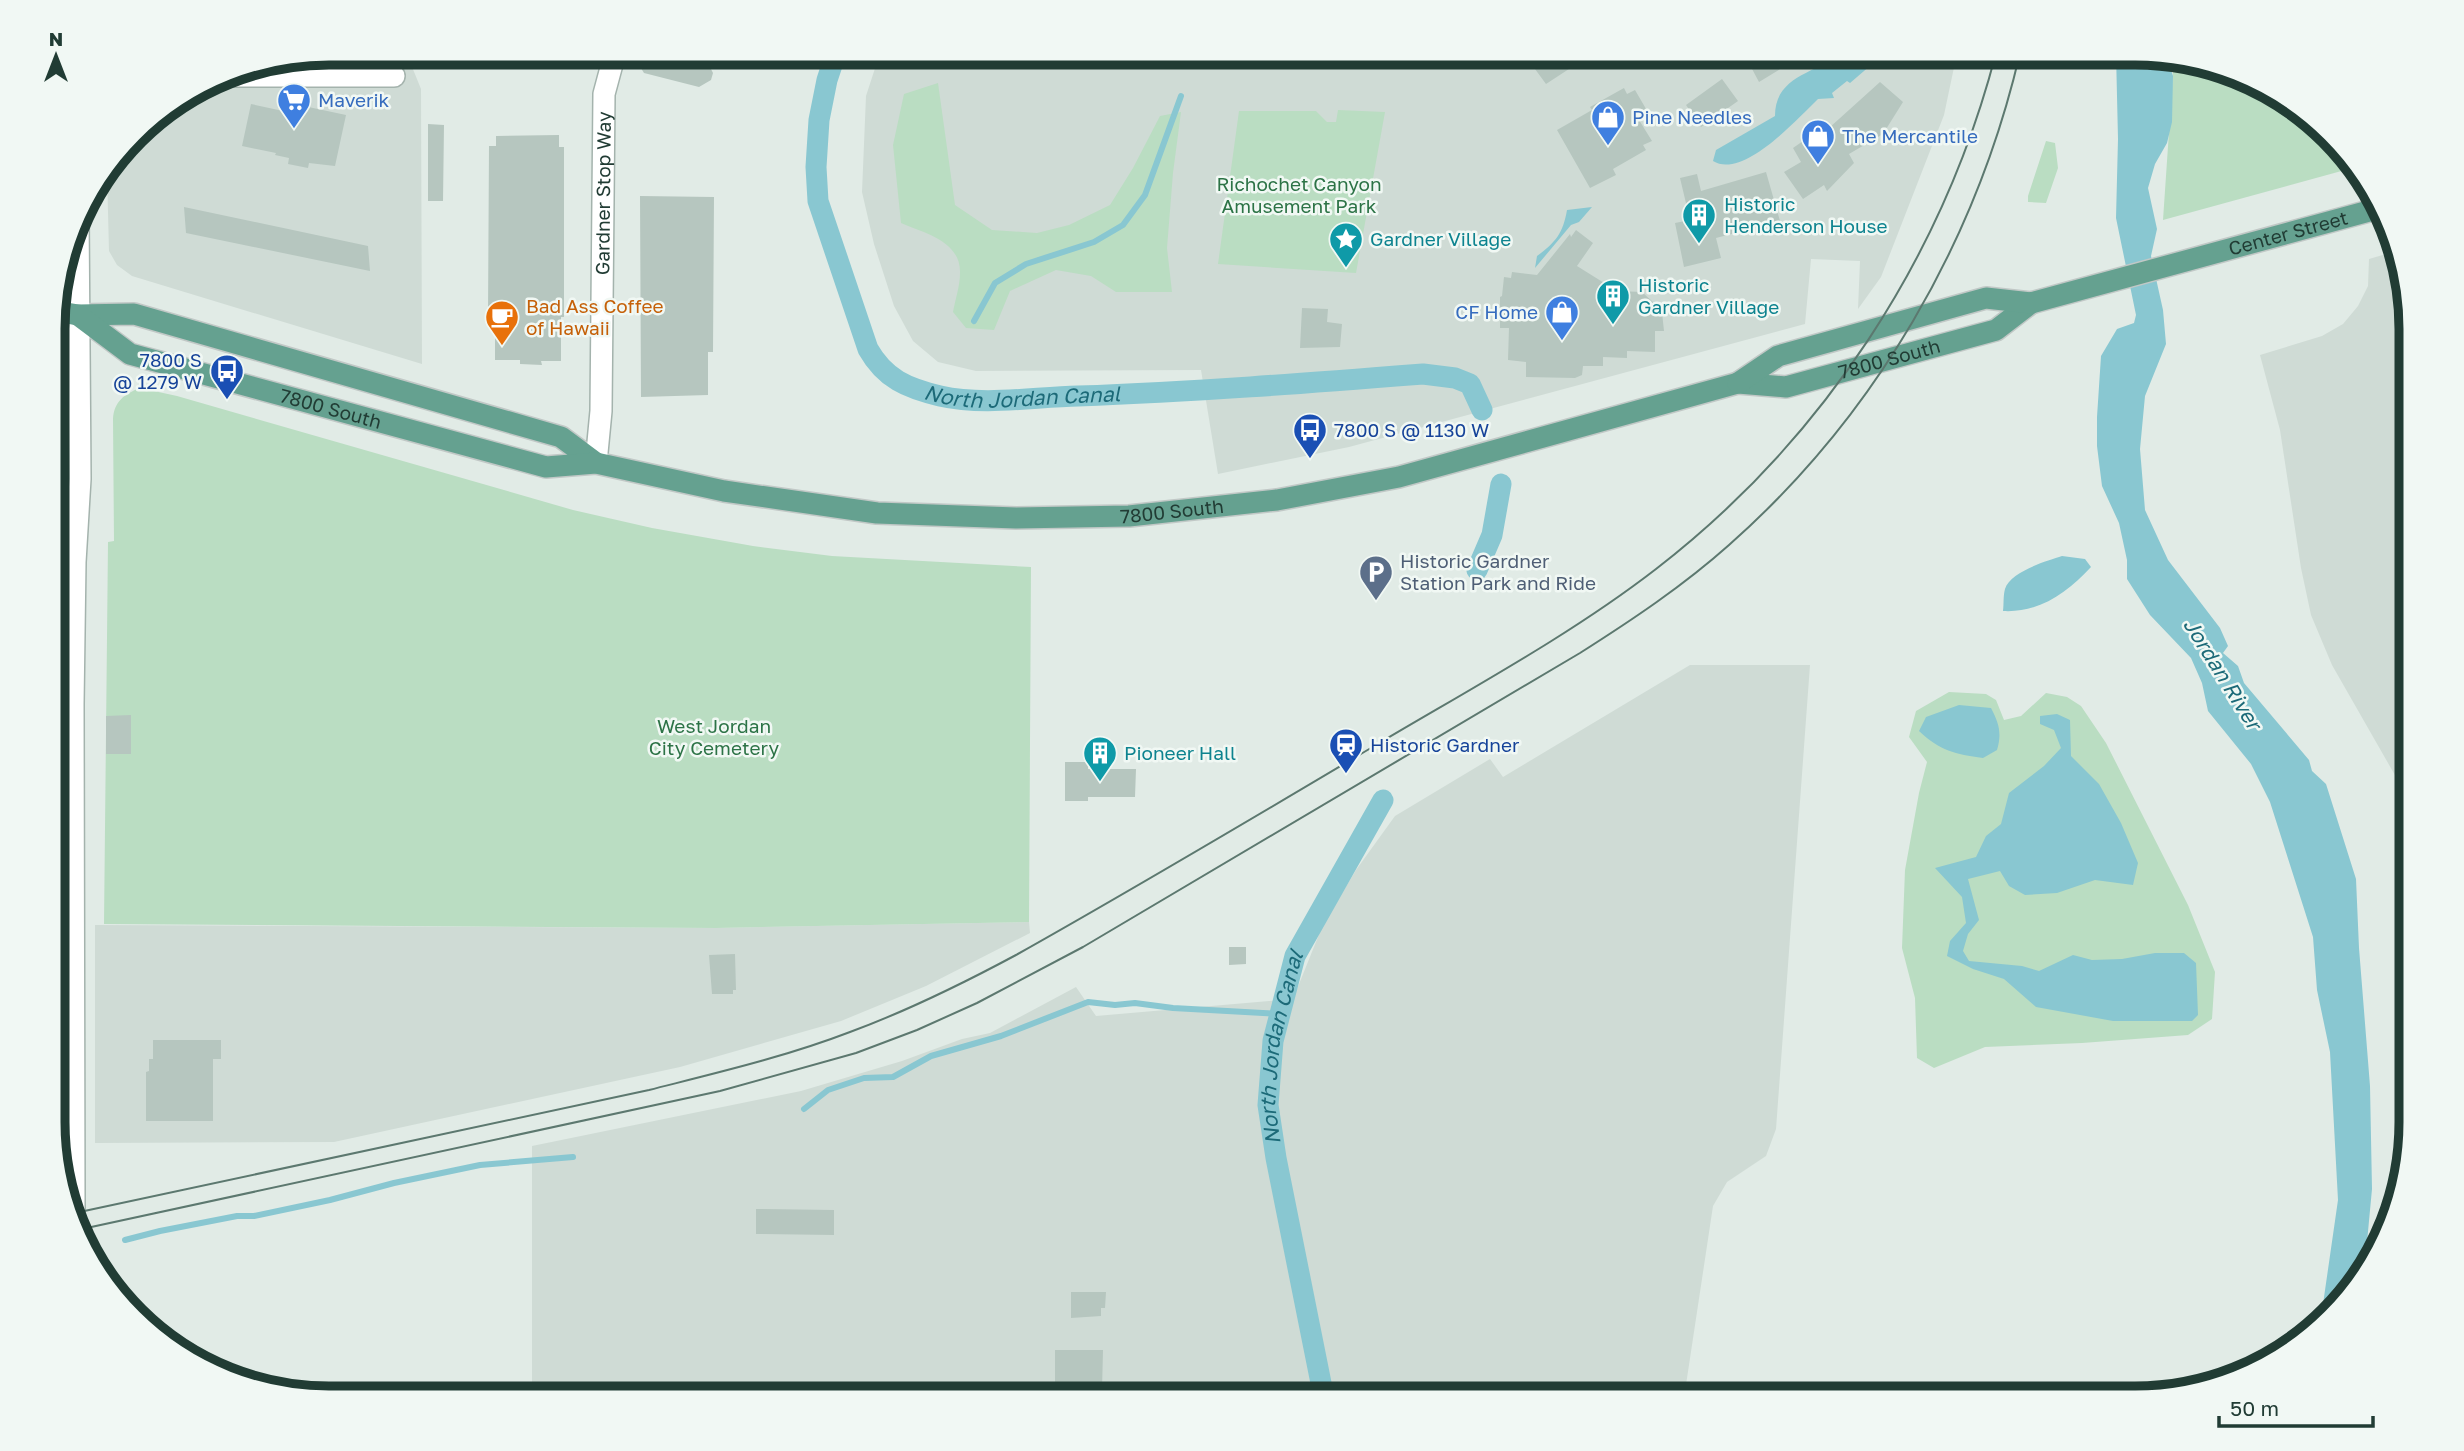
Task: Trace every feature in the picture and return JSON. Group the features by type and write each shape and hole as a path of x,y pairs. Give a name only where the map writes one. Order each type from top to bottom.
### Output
{"main road":[{"name":"Center Street","path":"2196,258 2371,210"},
{"name":"7800 South","path":"78,315 130,354 546,467 596,463 724,491 866,512 972,518 1057,519 1129,516 1265,501 1399,477 1738,383 1778,356 1986,298 2031,303 2196,258"},
{"name":"7800 South","path":"1738,383 1786,387 1996,330 2031,303"},
{"name":"7800 South","path":"65,313 134,314 263,350 561,437 596,463"}],"street":[{"name":"Gardner Stop Way","path":"596,463 601,411 604,94 612,65"},
{"path":"254,76 394,76"},
{"path":"73,1188 65,884 80,479 79,245"}],"shaded area":[{"path":"312,65 411,65 421,89 422,364 132,276 117,265 109,251 107,185 142,142 182,109 228,85 277,70"},
{"name":"Gardner Village","path":"876,65 1954,65 1944,115 1881,277 1858,309 1860,261 1811,259 1805,324 1349,447 1218,474 1201,370 976,371 938,362 913,341 894,306 874,244 862,192 866,96"},
{"path":"2388,254 2399,312 2399,785 2332,665 2311,615 2280,430 2260,355 2322,336 2343,324 2358,306 2368,286 2369,259"},
{"path":"1690,665 1810,665 1776,1129 1766,1156 1727,1182 1713,1206 1686,1386 532,1386 532,1146 801,1091 902,1061 962,1039 990,1033 1076,987 1096,1016 1293,999 1322,927 1356,870 1395,816 1490,759 1503,777"},
{"path":"1029,922 1030,933 926,986 841,1021 680,1067 334,1142 95,1143 95,925 716,928"}],"green space":[{"path":"2173,68 2220,79 2267,100 2309,130 2346,170 2163,220"},
{"path":"938,83 955,205 992,230 1037,233 1069,225 1110,205 1160,116 1181,112 1167,248 1172,292 1116,292 1091,276 1056,270 1010,291 994,330 966,328 953,312 960,273 959,262 954,253 940,240 901,223 893,145 904,94"},
{"name":"Richochet Canyon Amusement Park","path":"1338,110 1385,112 1356,273 1218,264 1239,111 1316,111 1327,122 1336,122"},
{"path":"2046,141 2055,143 2058,168 2046,203 2028,202 2028,196"},
{"name":"West Jordan City Cemetery","path":"140,388 177,396 573,510 652,528 753,546 832,556 1031,567 1029,922 716,928 104,924 108,542 114,541 113,419 115,408 121,399"},
{"path":"1949,692 1986,694 1996,700 2004,720 2021,716 2046,693 2067,697 2081,706 2106,743 2188,905 2215,972 2212,1019 2188,1035 1985,1047 1934,1068 1917,1058 1915,998 1902,948 1905,870 1927,762 1909,737 1916,711"}],"water":[{"path":"1822,65 1871,65 1850,83 1847,81 1832,93 1834,98 1818,99 1784,132 1754,155 1725,165 1713,161 1716,150 1775,116 1782,92 1799,77"},
{"name":"Jordan River","path":"2116,65 2170,67 2173,76 2172,122 2167,143 2155,164 2148,188 2157,229 2151,256 2163,310 2166,344 2145,396 2140,449 2145,510 2168,560 2220,628 2228,646 2223,653 2238,666 2244,683 2309,760 2312,771 2326,784 2356,879 2370,1086 2372,1189 2366,1250 2345,1283 2322,1309 2338,1200 2330,1052 2317,990 2313,937 2270,802 2251,764 2208,711 2202,683 2191,658 2150,615 2127,579 2127,560 2119,523 2102,486 2097,446 2101,356 2117,329 2134,323 2136,315 2116,218"},
{"path":"1592,207 1579,222 1571,225 1535,268 1537,256 1561,231 1567,210"},
{"path":"2062,556 2085,559 2091,567 2052,600 2029,609 2003,611 2005,589 2014,577 2029,568"},
{"path":"1959,705 1991,708 1999,729 1997,750 1983,758 1956,753 1934,743 1919,731 1926,717"},
{"path":"2057,714 2070,720 2071,756 2099,784 2121,823 2138,863 2133,885 2095,880 2057,893 2025,895 2009,886 2000,871 1968,879 1979,920 1968,934 1963,951 1969,961 2022,966 2039,971 2073,955 2092,960 2122,959 2155,953 2184,953 2196,963 2198,1015 2192,1021 2113,1021 2036,1007 2004,979 1973,969 1947,956 1950,941 1966,923 1962,897 1935,868 1976,857 1986,836 2001,824 2009,793 2044,766 2061,748 2054,730 2040,724 2040,716"}],"building":[{"path":"639,65 712,65 713,73 711,80 699,87 644,73"},
{"path":"1540,65 1575,65 1546,84 1535,69"},
{"path":"1750,65 1787,65 1759,82"},
{"path":"1722,79 1738,101 1701,127 1686,105"},
{"path":"1880,82 1903,102 1883,134 1849,154 1854,163 1827,191 1824,185 1803,199 1784,172 1801,162 1793,148 1826,125 1829,128"},
{"path":"1624,88 1627,94 1635,90 1649,114 1639,120 1652,141 1643,145 1646,150 1613,169 1616,175 1590,188 1557,130"},
{"name":"Maverik","path":"285,102 346,115 335,166 309,163 308,168 288,164 289,158 242,146 251,104 283,111"},
{"path":"428,124 444,125 443,201 428,201"},
{"path":"559,135 559,147 564,147 564,317 561,317 561,361 541,361 542,365 520,364 520,360 495,360 495,317 488,316 489,146 496,146 496,136"},
{"path":"1766,172 1780,221 1716,238 1721,258 1684,267 1675,223 1690,220 1680,178 1697,174 1701,191"},
{"path":"640,196 714,197 713,352 708,352 708,395 641,397"},
{"path":"184,207 368,246 370,271 186,233"},
{"name":"Historic Gardner Village","path":"1576,230 1593,243 1577,266 1617,291 1642,292 1654,303 1661,303 1664,331 1655,331 1655,352 1627,351 1627,358 1603,357 1603,366 1583,366 1582,375 1575,378 1526,377 1526,362 1508,360 1509,328 1500,328 1500,297 1504,277 1511,278 1512,272 1537,275"},
{"path":"1302,308 1328,309 1327,322 1342,324 1340,347 1300,348"},
{"path":"131,715 131,754 106,754 106,716"},
{"name":"Pioneer Hall","path":"1065,762 1088,762 1088,769 1136,769 1135,797 1088,797 1088,801 1065,801"},
{"path":"1229,947 1246,947 1246,964 1229,965"},
{"path":"735,954 736,990 733,990 733,994 712,994 709,955"},
{"path":"153,1040 221,1040 221,1059 213,1059 213,1121 146,1121 146,1072 149,1071 149,1059 153,1059"},
{"path":"756,1209 834,1210 834,1235 756,1234"},
{"path":"1071,1292 1106,1292 1105,1308 1101,1308 1101,1316 1071,1318"},
{"path":"1055,1350 1103,1350 1102,1386 1055,1386"}],"waterway":[{"name":"North Jordan Canal","path":"832,65 819,120 816,167 818,201 868,349 882,368 907,386 940,396 991,401 1207,390 1423,374 1455,378 1470,384 1482,410"},
{"path":"974,321 995,283 1026,264 1094,242 1123,225 1145,195 1181,96"},
{"name":"North Jordan Canal","path":"1477,570 1492,535 1501,484"},
{"name":"North Jordan Canal","path":"1322,1386 1268,1105 1273,1041 1295,956 1383,800"},
{"path":"804,1109 828,1090 864,1078 893,1077 931,1056 1001,1036 1088,1002 1280,1014"},
{"path":"125,1240 160,1231 237,1216 254,1216 330,1200 480,1165 573,1157"}],"tram line":[{"path":"81,1212 649,1090 776,1057 850,1032 934,996 1016,955 1521,660 1624,593 1716,518 1772,463 1823,403 1869,339 1909,272 1944,202 1973,128 1992,65"},
{"path":"87,1228 720,1091 856,1053 917,1030 977,1003 1083,947 1580,653 1657,602 1729,545 1782,495 1830,440 1874,382 1913,321 1947,258 2001,123 2017,65"}],"place":[{"name":"Maverik","path":"294,130"},
{"name":"Pine Needles","path":"1608,147"},
{"name":"The Mercantile","path":"1818,166"},
{"name":"Historic Henderson House","path":"1699,245"},
{"name":"Gardner Village","path":"1346,269"},
{"name":"Historic Gardner Village","path":"1613,326"},
{"name":"CF Home","path":"1562,342"},
{"name":"Bad Ass Coffee of Hawaii","path":"502,347"},
{"name":"7800 S @ 1279 W","path":"227,401"},
{"name":"7800 S @ 1130 W","path":"1310,460"},
{"name":"Historic Gardner Station Park and Ride","path":"1376,602"},
{"name":"Historic Gardner","path":"1346,775"},
{"name":"Pioneer Hall","path":"1100,783"}]}
